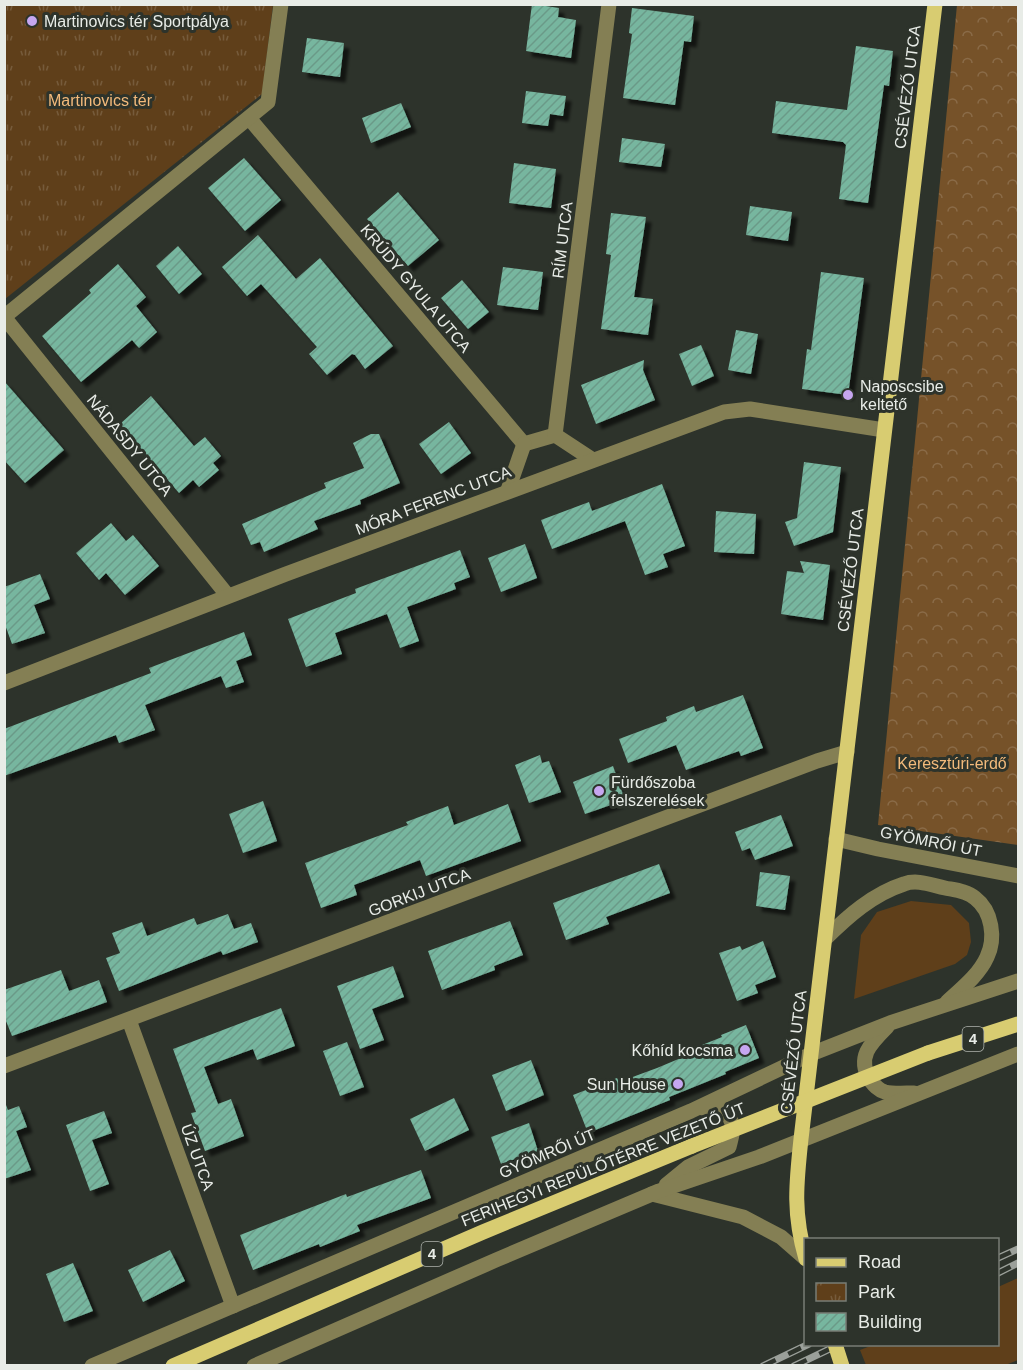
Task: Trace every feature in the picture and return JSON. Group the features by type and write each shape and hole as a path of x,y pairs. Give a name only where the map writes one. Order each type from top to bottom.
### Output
{"main road":[{"name":"CSÉVÉZŐ UTCA","path":"804,1254 798,1231 796,1204 801,1139 935,4"},
{"name":"FERIHEGYI REPÜLŐTÉRRE VEZETŐ ÚT","path":"173,1365 483,1232 692,1146 928,1053 1018,1024"},
{"path":"836,1346 842,1365"}],"street":[{"path":"4,317 268,102 281,4"},
{"name":"RÍM UTCA","path":"555,435 609,4"},
{"name":"KRÚDY GYULA UTCA","path":"249,118 524,444"},
{"name":"NÁDASDY UTCA","path":"4,317 228,596"},
{"name":"MÓRA FERENC UTCA","path":"4,683 508,490 724,412 750,410 884,430"},
{"path":"555,435 593,460"},
{"name":"MÓRA FERENC UTCA","path":"524,444 555,435"},
{"path":"508,490 524,444"},
{"name":"GORKIJ UTCA","path":"4,1066 817,761 847,752"},
{"name":"GYÖMRŐI ÚT","path":"836,839 1018,876"},
{"path":"825,939 845,919 869,901 905,883 916,881 975,897 988,916 992,931 987,959 967,984 943,1005"},
{"name":"GYÖMRŐI ÚT","path":"93,1365 691,1111 811,1054 890,1023 1018,981"},
{"name":"ÚZ UTCA","path":"129,1020 232,1306"},
{"path":"890,1023 871,1042 865,1057 864,1071 874,1086 884,1092 920,1094"},
{"path":"254,1365 656,1192 759,1157 1018,1054"},
{"path":"656,1192 688,1167 729,1147 734,1129 728,1114 715,1105 691,1111"},
{"path":"656,1192 743,1217 781,1237 804,1257"}],"green space":[{"name":"Martinovics tér","path":"4,5 273,5 262,94 5,299"},
{"name":"Keresztúri-erdő","path":"957,5 1018,5 1018,845 878,825"},
{"path":"911,901 951,905 969,923 971,942 967,955 955,964 854,999 861,935 877,912"},
{"path":"1018,1278 1018,1360 1003,1366 866,1365 860,1350 870,1346 999,1346 999,1287"}],"building":[{"path":"532,4 559,8 558,17 576,20 571,58 526,51"},
{"path":"632,8 694,16 691,42 684,41 675,105 623,98 632,34 629,33"},
{"path":"307,38 344,43 340,77 302,72"},
{"path":"856,46 893,51 889,86 884,85 868,203 839,199 846,145 843,142 772,133 776,101 847,110"},
{"path":"526,91 566,96 563,116 550,114 548,126 522,123"},
{"path":"401,103 411,127 371,143 362,118"},
{"path":"622,138 665,144 661,167 619,162"},
{"path":"244,158 281,200 245,231 208,188"},
{"path":"514,163 556,169 551,208 509,203"},
{"path":"398,192 439,240 408,266 367,219"},
{"path":"750,206 792,212 788,241 746,235"},
{"path":"611,213 646,217 634,297 653,299 648,335 601,329 611,255 606,254"},
{"path":"258,235 296,279 320,258 393,346 365,369 352,354 327,375 309,354 317,347 261,284 247,296 222,267"},
{"path":"178,246 202,274 179,294 156,266"},
{"path":"118,264 146,297 136,306 157,332 139,348 132,340 81,382 42,336 91,293 89,290"},
{"path":"503,267 543,272 538,310 497,305"},
{"path":"821,272 864,278 848,395 802,389 807,349 811,350"},
{"path":"462,280 489,312 468,329 441,298"},
{"path":"736,330 758,334 751,374 728,370"},
{"path":"701,345 714,376 692,386 679,354"},
{"path":"644,360 643,370 655,400 596,424 581,385"},
{"path":"4,381 64,450 25,483 4,460"},
{"path":"151,396 194,446 205,437 221,456 213,463 219,470 199,487 193,480 179,493 120,424"},
{"path":"449,422 471,453 441,474 419,444"},
{"path":"371,434 379,434 400,483 360,500 361,504 314,521 318,529 264,552 260,542 251,545 242,524 326,488 324,483 364,468 353,443"},
{"path":"804,462 841,467 833,532 794,546 785,522 797,518"},
{"path":"662,484 685,546 663,554 668,567 645,575 625,521 552,549 541,520 589,502 592,511"},
{"path":"716,511 756,514 754,554 714,552"},
{"path":"111,523 126,541 133,535 159,566 125,595 106,573 99,580 76,553"},
{"path":"525,544 537,578 501,592 488,558"},
{"path":"460,550 470,577 454,583 456,589 407,607 419,641 400,648 387,614 335,633 342,654 306,667 288,619 356,593 355,589"},
{"path":"800,561 830,565 823,620 781,614 787,571 804,573"},
{"path":"40,574 50,599 34,605 45,633 12,644 4,622 4,587"},
{"path":"244,632 252,655 236,661 244,682 226,688 221,676 145,705 155,730 119,743 116,735 4,776 4,729 151,673 149,668"},
{"path":"743,695 763,748 741,756 739,751 686,770 676,745 628,763 619,739 667,721 666,717 694,706 696,712"},
{"path":"540,755 542,763 549,761 561,792 529,803 515,765"},
{"name":"Fürdőszoba felszerelések","path":"613,766 625,800 585,814 573,782"},
{"path":"263,801 277,841 243,853 229,814"},
{"path":"508,804 521,841 426,876 420,860 354,885 357,895 321,908 305,863 408,825 406,822 448,806 454,825"},
{"path":"781,815 793,846 755,860 750,848 742,851 735,832"},
{"path":"659,864 670,893 606,917 609,924 566,940 553,903"},
{"path":"760,872 790,876 785,910 756,906"},
{"path":"228,914 234,929 251,923 258,942 223,955 221,951 119,991 106,958 120,953 112,933 142,922 147,936 194,918 197,925"},
{"path":"510,921 523,955 494,966 495,970 442,990 428,951"},
{"path":"763,941 776,977 755,985 758,993 737,1001 719,953 740,946 742,950"},
{"path":"393,966 404,997 372,1009 384,1040 360,1049 337,986"},
{"path":"61,970 69,991 99,980 107,1002 12,1036 4,1016 4,990"},
{"path":"281,1008 295,1046 257,1060 253,1049 204,1067 218,1104 231,1099 244,1136 205,1151 191,1113 196,1112 173,1049"},
{"path":"746,1025 759,1058 669,1097 670,1100 588,1133 573,1095 617,1078 619,1082 657,1068 688,1055 687,1051"},
{"path":"347,1042 364,1087 340,1096 323,1051"},
{"path":"531,1060 544,1095 506,1111 492,1075"},
{"path":"454,1098 469,1130 425,1151 410,1119"},
{"path":"4,1105 8,1110 19,1106 27,1127 16,1131 31,1170 4,1179"},
{"path":"104,1111 112,1133 92,1140 109,1184 90,1191 66,1125"},
{"path":"529,1123 538,1151 501,1164 491,1137"},
{"path":"421,1170 431,1198 357,1225 360,1231 320,1247 319,1244 253,1270 240,1235 346,1194 347,1197"},
{"path":"170,1250 185,1281 143,1302 128,1270"},
{"path":"73,1263 93,1311 64,1322 46,1274"}],"railway":[{"path":"999,1258 1018,1249"},
{"path":"999,1272 1018,1263"},
{"path":"763,1366 805,1346"},
{"path":"794,1366 836,1346"}],"place":[{"name":"Martinovics tér Sportpálya","path":"32,21"},
{"name":"Naposcsibe keltető","path":"848,395"},
{"name":"Fürdőszoba felszerelések","path":"599,791"},
{"name":"Kőhíd kocsma","path":"745,1050"},
{"name":"Sun House","path":"678,1084"}]}
